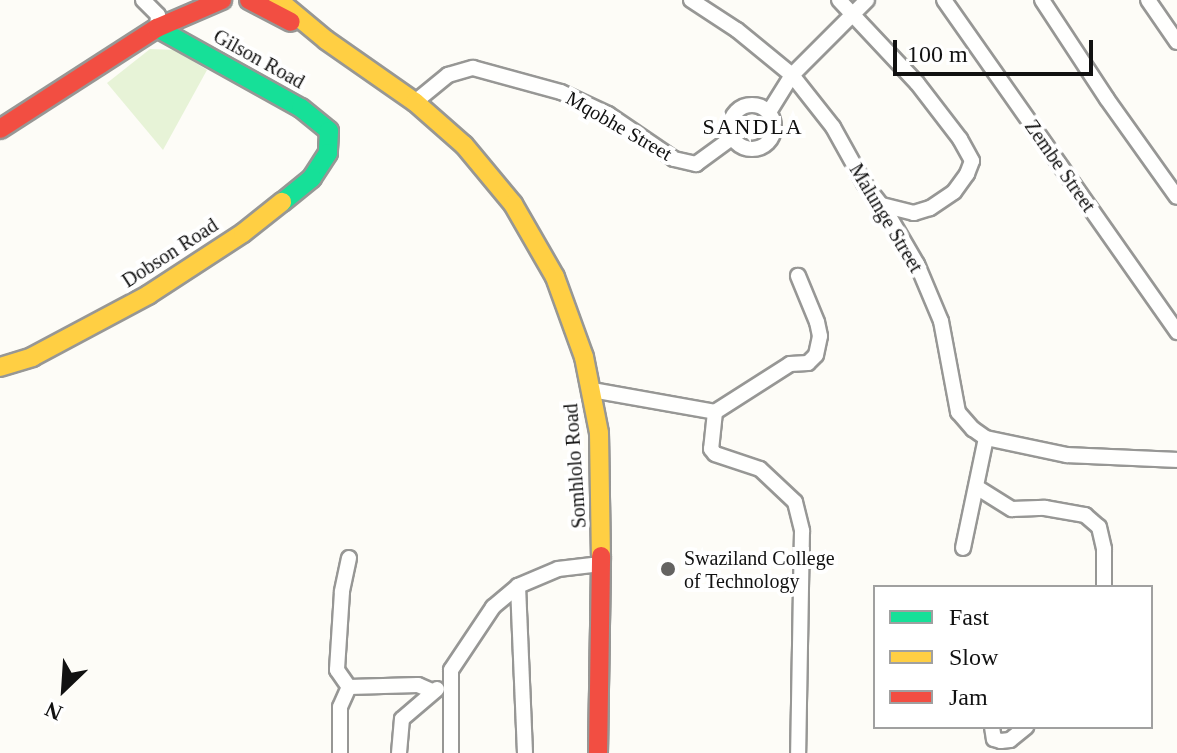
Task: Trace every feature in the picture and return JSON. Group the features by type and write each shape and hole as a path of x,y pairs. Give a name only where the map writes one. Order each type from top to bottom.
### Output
{"main road":[{"path":"0,129 193,6 222,0"},
{"name":"Somhlolo Road","path":"249,0 326,40 415,102 464,145 532,234 574,323 592,390 599,433 601,564 598,753"},
{"name":"Somhlolo Road","path":"278,0 291,6 326,40"},
{"name":"Gilson Road","path":"157,28 301,108 322,123 331,137"},
{"name":"Dobson Road","path":"0,367 32,357 115,314 243,233 312,178 328,153 331,137"}],"street":[{"path":"143,0 158,15 157,28"},
{"name":"Malunge Street","path":"691,0 737,30 792,75 833,127 864,183 917,264 941,321 958,412 986,438"},
{"path":"839,0 917,83 960,139 972,161 954,192 930,208 914,213 881,205"},
{"path":"769,112 792,75 867,0"},
{"name":"Zembe Street","path":"944,0 1177,332"},
{"path":"1042,0 1177,197"},
{"path":"1148,0 1177,42"},
{"name":"Mqobhe Street","path":"415,102 448,75 473,68 561,92 608,114 674,159 696,164 733,137"},
{"path":"755,104 769,112 775,127 769,143 754,149 745,148 733,137 731,121 739,108 755,104"},
{"path":"592,390 715,412 790,364 808,363 816,355 820,336 798,276"},
{"path":"715,412 711,449 715,454 751,465 780,485 795,502 799,516 802,531 802,690 798,753"},
{"path":"963,548 978,488 986,438 1067,455 1177,460"},
{"path":"978,488 1012,509 1045,508 1085,515 1099,527 1104,549 1104,585"},
{"path":"349,558 342,592 337,670 349,687"},
{"path":"451,753 451,670 493,607 518,586 558,569 601,564"},
{"path":"518,586 525,753"},
{"path":"399,753 402,719 432,691 452,682"},
{"path":"349,687 418,685 432,691"},
{"path":"340,753 340,707 349,687"},
{"path":"992,729 994,739 1001,741 1010,740 1024,729"}],"green space":[{"path":"150,49 175,50 207,70 163,150 107,83"}],"traffic: fast":[{"path":"157,28 301,108 329,131 328,153 312,178 282,202"}],"traffic: slow":[{"path":"278,0 326,40 415,102 464,145 513,204 555,277 584,357 599,433 601,556"},
{"path":"0,367 32,357 148,295 243,233 282,202"}],"traffic: jam":[{"path":"0,129 157,28 222,0"},
{"path":"249,0 291,22"},
{"path":"598,753 601,556"}],"place":[{"name":"Swaziland College of Technology","path":"668,569"}],"district":[{"name":"SANDLA","path":"753,127"}]}
